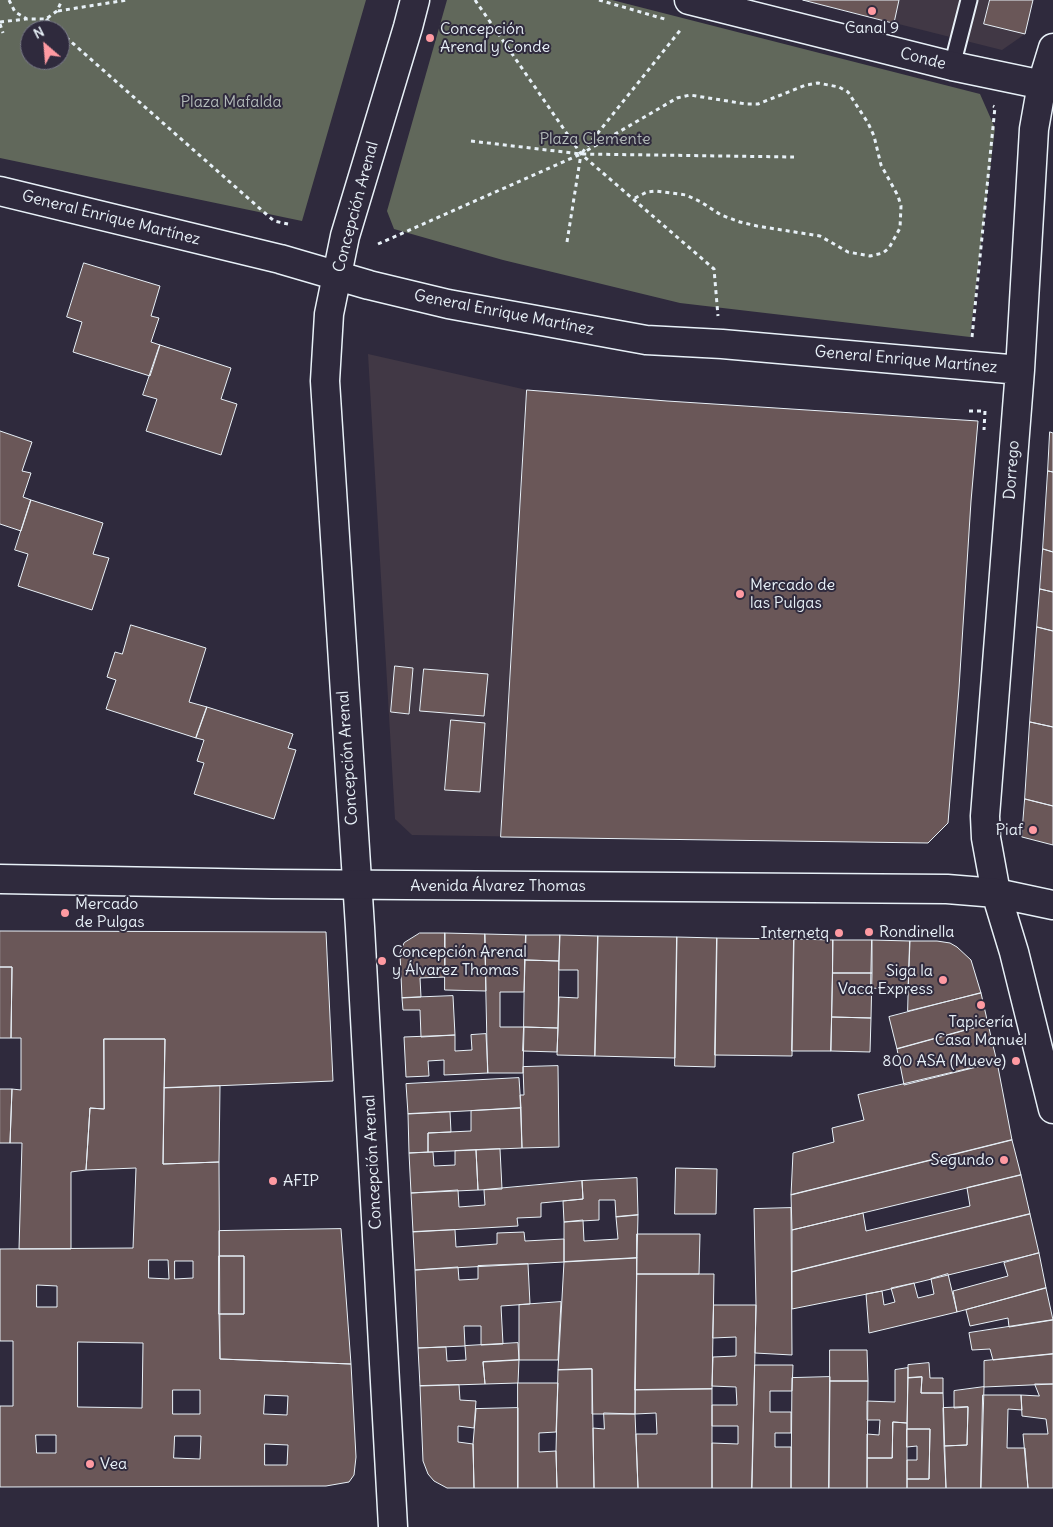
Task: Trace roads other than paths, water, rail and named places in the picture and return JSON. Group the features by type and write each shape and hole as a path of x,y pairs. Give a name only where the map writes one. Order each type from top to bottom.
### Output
{"street":[{"name":"Concepción Arenal","path":"393,1527 357,884 325,381 329,314 344,236 415,0"},
{"name":"Conde","path":"694,2 952,66 1047,86"},
{"name":"Dorrego","path":"1053,48 1047,86 1034,129 1020,370 985,816 986,838 996,893 1014,952 1053,1109"},
{"name":"General Enrique Martínez","path":"0,191 448,304 646,340 722,344 1020,370"},
{"name":"Avenida Álvarez Thomas","path":"0,879 947,889 996,893 1053,905"}],"lane":[{"path":"952,66 969,0"}],"place":[{"name":"Canal 9","path":"872,11"},
{"name":"Concepción Arenal y Conde","path":"430,38"},
{"name":"Mercado de las Pulgas","path":"740,594"},
{"name":"Piaf","path":"1033,830"},
{"name":"Mercado de Pulgas","path":"65,913"},
{"name":"Rondinella","path":"869,932"},
{"name":"Internetq","path":"839,933"},
{"name":"Concepción Arenal y Álvarez Thomas","path":"382,961"},
{"name":"Siga la Vaca Express","path":"943,980"},
{"name":"Tapicería Casa Manuel","path":"981,1005"},
{"name":"800 ASA (Mueve)","path":"1016,1061"},
{"name":"Segundo","path":"1004,1160"},
{"name":"AFIP","path":"273,1181"},
{"name":"Vea","path":"90,1464"}],"park label":[{"name":"Plaza Mafalda","path":"231,102"},
{"name":"Plaza Clemente","path":"595,139"}]}
